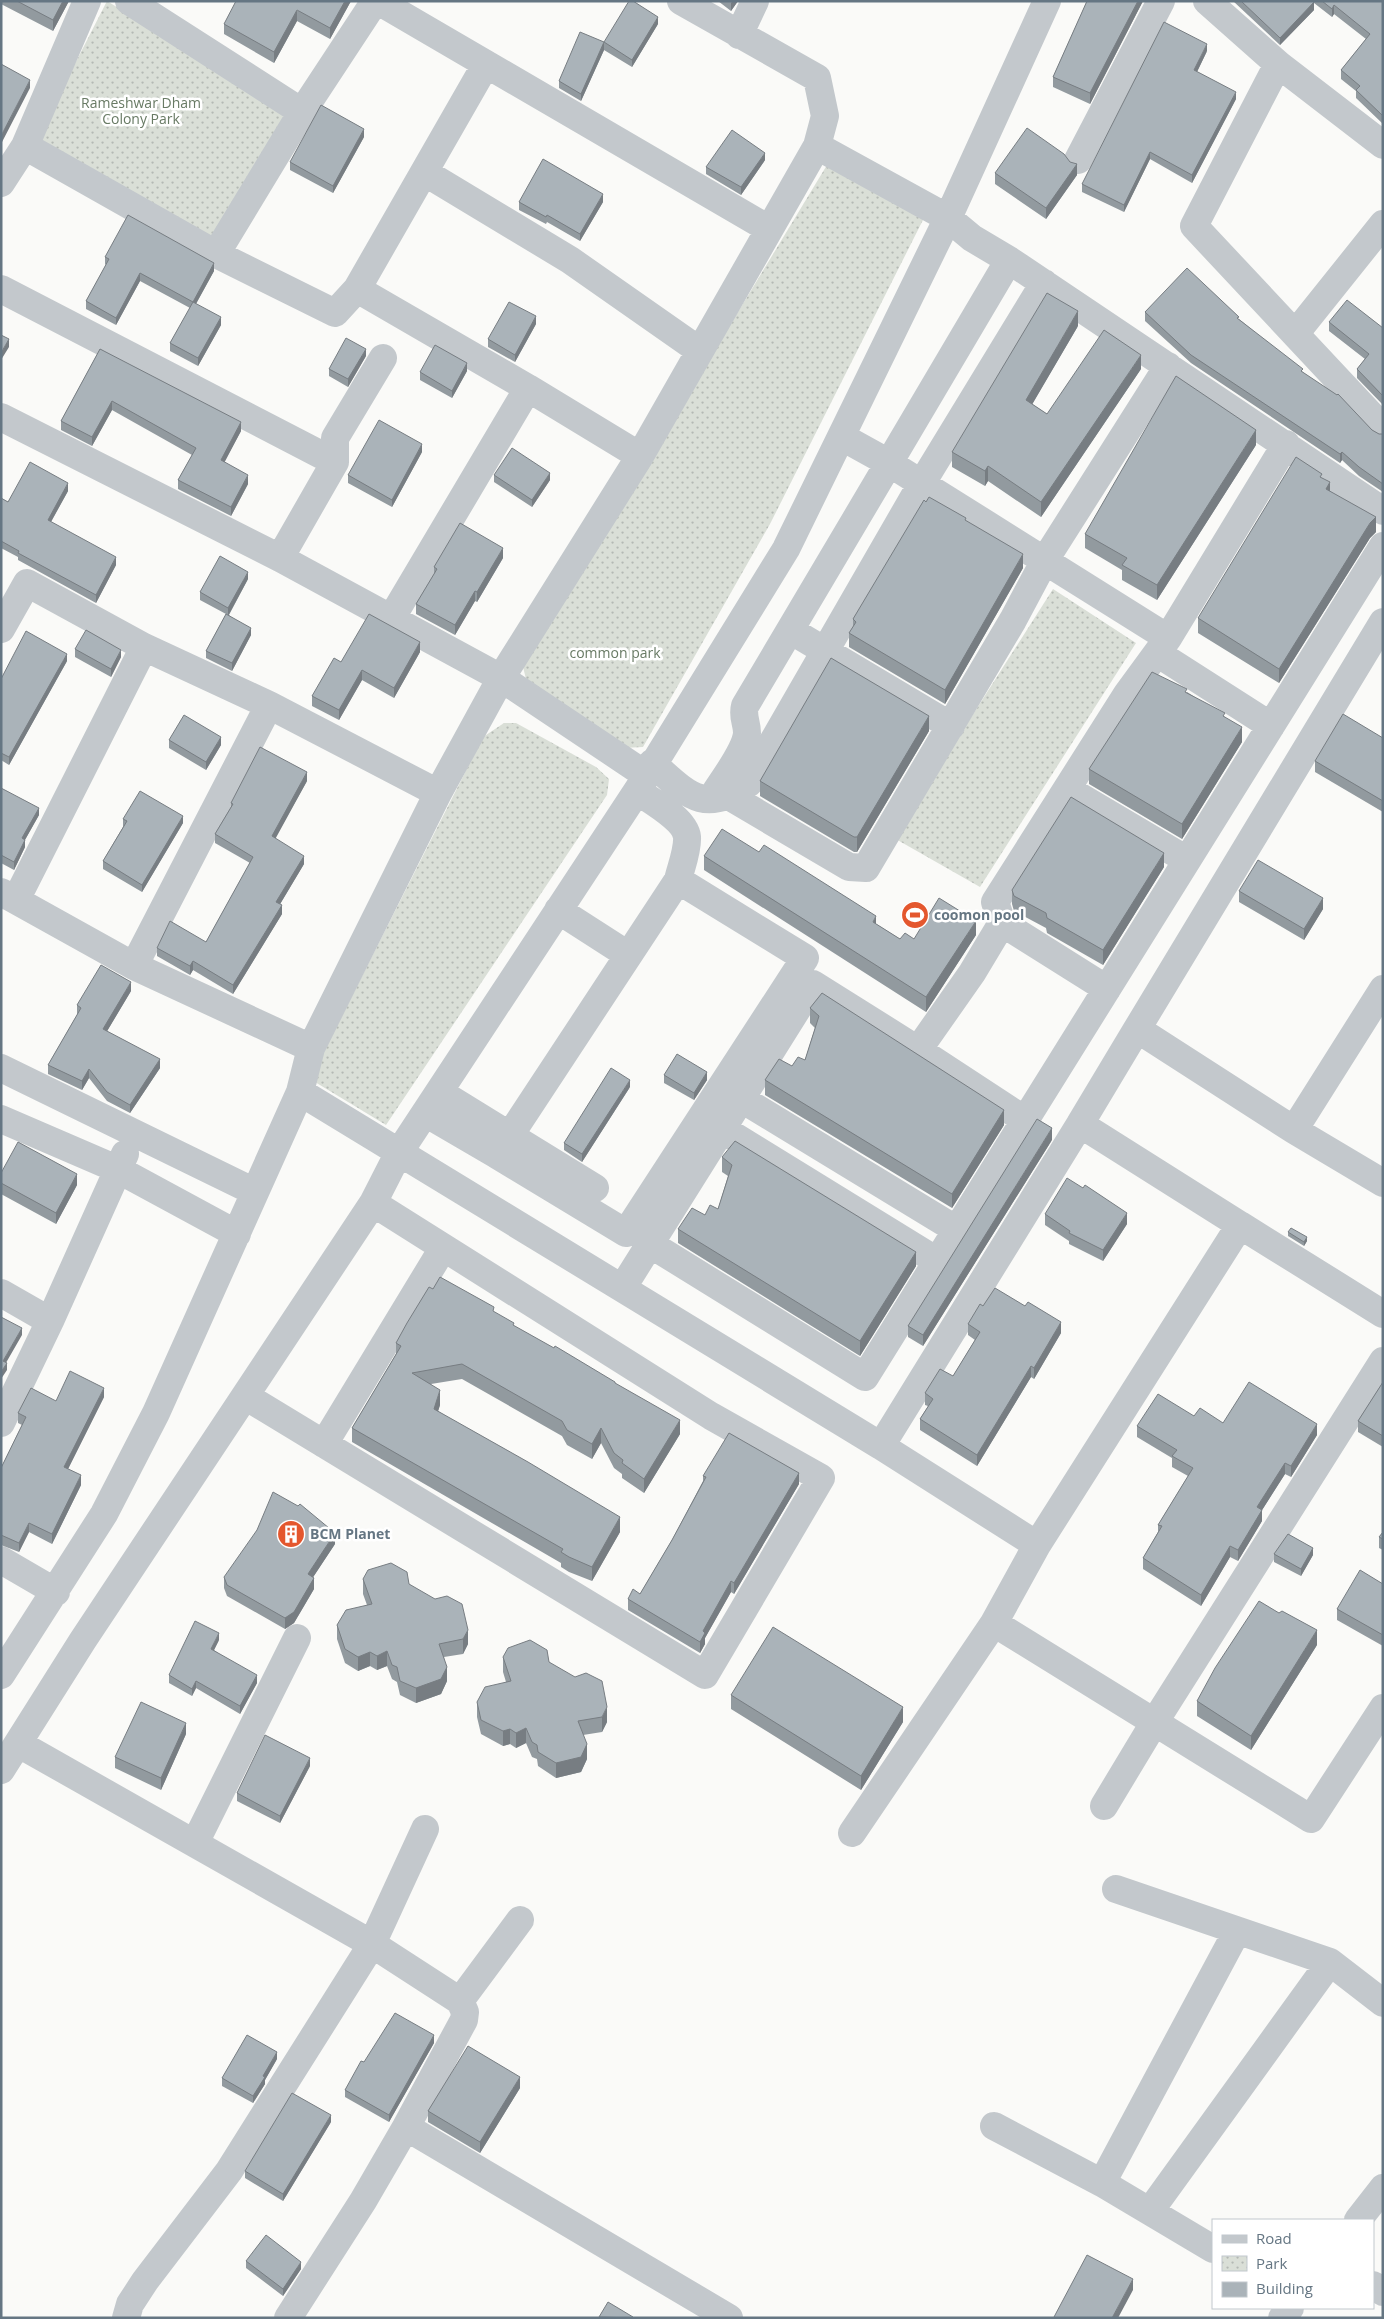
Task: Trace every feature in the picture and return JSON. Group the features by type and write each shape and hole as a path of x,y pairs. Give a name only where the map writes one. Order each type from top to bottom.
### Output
{"street":[{"path":"1,183 25,146 87,1"},
{"path":"129,1 302,112"},
{"path":"216,254 302,112 376,1 769,230"},
{"path":"1,1675 56,1592 104,1514 156,1413 300,1092 311,1048 438,793 501,678 640,456 817,146 825,116 817,78 738,35 681,1"},
{"path":"738,35 755,1"},
{"path":"1,1770 83,1640 373,1203 398,1154 645,776 786,549 948,218 1047,1"},
{"path":"1078,160 1161,1"},
{"path":"1206,1 1278,64 1383,145"},
{"path":"25,146 216,254 335,313 357,289 486,64"},
{"path":"1278,64 1194,226 1383,428"},
{"path":"817,146 948,218 972,238 1009,260 1286,444 1383,511"},
{"path":"424,172 570,260 700,350"},
{"path":"1295,334 1383,224"},
{"path":"719,797 742,748 747,732 743,715 745,706 1009,260"},
{"path":"1,416 280,558 501,678 645,776 704,800 735,794 749,783 922,483 1044,284"},
{"path":"357,289 528,388 640,456"},
{"path":"1,290 335,462"},
{"path":"280,558 335,462 335,438 383,358"},
{"path":"719,797 849,867 866,868 1013,620 1045,560 1168,366"},
{"path":"392,619 528,388"},
{"path":"842,436 922,483 1045,560 1271,726"},
{"path":"1107,989 1002,923 996,902 1127,694 1163,645 1286,444"},
{"path":"650,1244 865,1377 1383,546"},
{"path":"1,628 27,583 144,647 269,705 438,793"},
{"path":"881,1446 1080,1124 1383,622"},
{"path":"790,630 951,726"},
{"path":"144,647 9,896 134,966 311,1048"},
{"path":"134,966 269,705"},
{"path":"503,1145 678,880 687,839 684,827 645,776"},
{"path":"1067,789 1187,860"},
{"path":"432,1103 503,1145 626,1233 805,958 678,880"},
{"path":"558,910 628,955"},
{"path":"918,1050 972,972 1002,923"},
{"path":"623,1287 813,984 1025,1120"},
{"path":"1294,1130 1383,988"},
{"path":"1137,1028 1294,1130 1383,1183"},
{"path":"1,1068 255,1192"},
{"path":"300,1092 398,1154 623,1287 1038,1545"},
{"path":"740,1098 957,1230"},
{"path":"1,1119 117,1170 237,1234"},
{"path":"1080,1124 1383,1314"},
{"path":"722,1128 937,1261"},
{"path":"1,1423 50,1321 117,1170 135,1135"},
{"path":"503,1145 594,1188"},
{"path":"245,1396 705,1675 821,1478 711,1416 373,1203"},
{"path":"852,1833 994,1623 1038,1545 1240,1226"},
{"path":"324,1444 443,1248"},
{"path":"1,1293 50,1321"},
{"path":"1104,1806 1154,1723 1383,1361"},
{"path":"1,1560 56,1592"},
{"path":"994,1623 1311,1819 1383,1708"},
{"path":"195,1843 297,1638"},
{"path":"19,1744 372,1944 460,2001 465,2012 464,2020 406,2128 363,2201 288,2318"},
{"path":"126,2318 130,2304 145,2281 230,2171 372,1944 425,1829"},
{"path":"1116,1889 1330,1962 1383,2004"},
{"path":"460,2001 520,1920"},
{"path":"1102,2183 1237,1931"},
{"path":"1150,2211 1330,1962"},
{"path":"994,2126 1102,2183 1212,2248"},
{"path":"406,2128 729,2318"},
{"path":"1359,2219 1383,2188"}],"green space":[{"name":"Rameshwar Dham Colony Park","path":"107,1 287,112 211,239 36,140"},
{"name":"common park","path":"827,165 926,214 770,524 643,747 623,748 528,687 523,667"},
{"path":"1053,589 1136,643 980,887 894,838"},
{"path":"504,723 516,723 596,767 609,779 607,795 386,1125 310,1079 483,737"}],"building":[{"path":"17,1 63,1 53,20"},
{"path":"236,1 345,1 330,28 297,10 274,52 224,24"},
{"path":"629,1 633,1 658,17 632,60 604,42"},
{"path":"1087,1 1138,1 1090,93 1053,77"},
{"path":"1241,1 1313,1 1314,2 1280,38"},
{"path":"1322,1 1383,1 1383,116 1356,90 1360,86 1341,70 1370,34 1334,5 1332,9"},
{"path":"1164,22 1207,44 1194,70 1236,92 1192,175 1150,152 1124,205 1082,184"},
{"path":"580,32 604,42 581,94 559,81"},
{"path":"1,64 30,80 1,136"},
{"path":"321,105 364,129 333,186 290,162"},
{"path":"1027,128 1064,154 1070,162 1077,164 1046,208 995,173"},
{"path":"732,130 765,153 741,187 706,167"},
{"path":"543,159 603,194 580,234 519,202"},
{"path":"128,215 214,263 193,302 140,273 116,318 86,301 109,259 105,257"},
{"path":"1187,268 1239,317 1237,318 1303,369 1301,371 1338,394 1372,430 1383,434 1383,484 1342,452 1340,454 1191,355 1145,312"},
{"path":"1047,293 1078,311 1026,400 1047,414 1104,330 1141,355 1041,502 988,466 985,471 952,452"},
{"path":"1347,300 1383,328 1383,396 1357,369 1369,354 1329,322"},
{"path":"193,302 221,317 198,358 170,343"},
{"path":"509,302 536,316 515,355 488,339"},
{"path":"1,335 9,339 1,353"},
{"path":"346,338 366,349 348,379 329,369"},
{"path":"435,345 467,363 452,391 420,372"},
{"path":"100,349 241,422 221,460 248,475 231,507 178,480 196,448 112,401 92,437 61,421"},
{"path":"1176,376 1256,430 1157,585 1122,565 1127,558 1085,534"},
{"path":"379,420 422,444 392,500 348,475"},
{"path":"512,448 550,473 532,500 494,475"},
{"path":"1296,457 1322,474 1320,477 1330,482 1326,489 1376,517 1370,523 1279,669 1198,618"},
{"path":"30,462 68,483 48,520 116,557 96,595 18,553 19,551 1,541 1,498 8,502"},
{"path":"929,497 1023,554 945,690 849,633 856,622 853,619 924,500 926,502"},
{"path":"460,523 503,548 455,625 416,604 437,569 434,567"},
{"path":"220,556 248,572 228,608 200,592"},
{"path":"226,614 251,628 232,663 206,651"},
{"path":"369,614 420,642 394,688 362,670 339,710 312,696 334,658 341,662"},
{"path":"86,630 121,650 111,669 75,649"},
{"path":"26,631 67,654 9,757 1,753 1,679"},
{"path":"831,658 929,716 857,837 760,781"},
{"path":"1152,672 1187,689 1185,692 1225,713 1223,716 1242,727 1182,824 1089,769"},
{"path":"1343,714 1383,738 1383,801 1315,761"},
{"path":"184,715 221,737 206,762 169,740"},
{"path":"260,747 307,772 272,836 304,856 276,902 282,905 233,985 193,961 190,966 157,948 170,921 206,942 253,857 215,834 233,804 231,803"},
{"path":"1,788 39,808 22,838 25,840 14,862 1,855"},
{"path":"140,791 183,816 142,885 103,861 127,821 123,819"},
{"path":"1071,797 1164,853 1103,950 1047,918 1046,913 1014,896 1012,890"},
{"path":"722,829 759,852 764,845 876,916 873,922 900,939 905,933 914,939 939,898 976,921 926,997 704,856"},
{"path":"1258,860 1323,898 1304,929 1239,891"},
{"path":"101,965 131,982 103,1029 160,1059 130,1105 107,1092 89,1069 82,1081 48,1065 81,1008 77,1005"},
{"path":"822,993 1004,1110 952,1194 765,1080 779,1059 792,1066 798,1057 805,1060 819,1016 810,1008"},
{"path":"677,1054 707,1072 694,1093 664,1075"},
{"path":"611,1068 630,1080 582,1154 564,1143"},
{"path":"1037,1119 1052,1128 923,1335 908,1326"},
{"path":"735,1141 916,1252 860,1341 678,1229 692,1208 705,1215 710,1205 718,1209 732,1165 722,1157"},
{"path":"18,1142 77,1174 56,1213 1,1183 1,1173"},
{"path":"1067,1178 1083,1188 1085,1185 1127,1213 1103,1250 1069,1233 1070,1231 1045,1214"},
{"path":"1291,1228 1307,1237 1304,1242 1288,1232"},
{"path":"440,1277 494,1307 493,1311 514,1323 513,1325 554,1348 555,1346 680,1420 644,1479 622,1463 623,1460 614,1453 601,1428 592,1444 567,1430 562,1421 462,1364 412,1373 440,1390 434,1409 620,1517 592,1567 569,1557 561,1552 563,1549 352,1428 401,1346 396,1343 407,1323 429,1287 433,1289"},
{"path":"995,1288 1025,1306 1028,1302 1061,1322 1034,1368 1031,1366 977,1455 920,1419 933,1399 925,1393 940,1369 953,1376 980,1332 968,1324 980,1304 983,1306"},
{"path":"1,1317 22,1328 3,1361 7,1363 1,1372"},
{"path":"70,1371 104,1388 64,1467 81,1475 52,1534 29,1523 19,1543 1,1535 1,1468 26,1417 18,1413 31,1388 56,1401"},
{"path":"1249,1382 1317,1424 1291,1466 1285,1463 1257,1507 1262,1510 1238,1550 1230,1546 1201,1595 1143,1558 1162,1526 1158,1525 1193,1468 1172,1456 1177,1450 1137,1426 1158,1394 1194,1416 1200,1408 1223,1423"},
{"path":"1383,1382 1383,1436 1358,1421"},
{"path":"729,1433 799,1473 734,1583 731,1581 703,1631 705,1633 700,1642 628,1599 633,1589 640,1594 706,1477 703,1476"},
{"path":"273,1492 298,1506 300,1504 335,1533 308,1574 314,1578 294,1612 285,1618 227,1585 224,1577 257,1530"},
{"path":"1288,1534 1313,1548 1301,1569 1274,1554"},
{"path":"391,1563 407,1572 409,1584 435,1599 447,1596 462,1604 468,1630 463,1639 439,1644 447,1667 441,1679 416,1688 400,1681 397,1667 392,1665 387,1651 377,1656 370,1652 358,1657 345,1649 337,1625 346,1610 372,1604 363,1579 368,1570"},
{"path":"1360,1570 1383,1584 1383,1635 1337,1609"},
{"path":"1259,1601 1279,1613 1282,1611 1317,1630 1251,1736 1197,1701 1215,1668"},
{"path":"195,1621 219,1633 211,1649 257,1675 240,1706 196,1681 192,1689 169,1675"},
{"path":"773,1627 903,1707 861,1776 731,1695"},
{"path":"530,1640 547,1650 549,1662 575,1677 586,1673 602,1681 607,1707 602,1717 578,1721 587,1744 581,1757 556,1763 538,1752 537,1745 532,1742 526,1728 516,1733 510,1729 503,1731 481,1720 477,1702 485,1687 511,1681 503,1657 508,1648"},
{"path":"141,1702 186,1723 161,1778 115,1757"},
{"path":"265,1735 310,1758 280,1816 237,1793"},
{"path":"395,2013 434,2035 389,2115 345,2090 361,2061 364,2062"},
{"path":"247,2035 277,2052 253,2096 222,2078"},
{"path":"468,2046 520,2077 480,2142 428,2111"},
{"path":"292,2093 331,2115 283,2194 245,2171"},
{"path":"266,2235 301,2262 283,2289 246,2261"},
{"path":"1087,2255 1133,2279 1112,2318 1054,2317"},
{"path":"608,2302 633,2317 633,2318 599,2317"}],"place":[{"name":"coomon pool","path":"915,915"},
{"name":"BCM Planet","path":"291,1534"}]}
